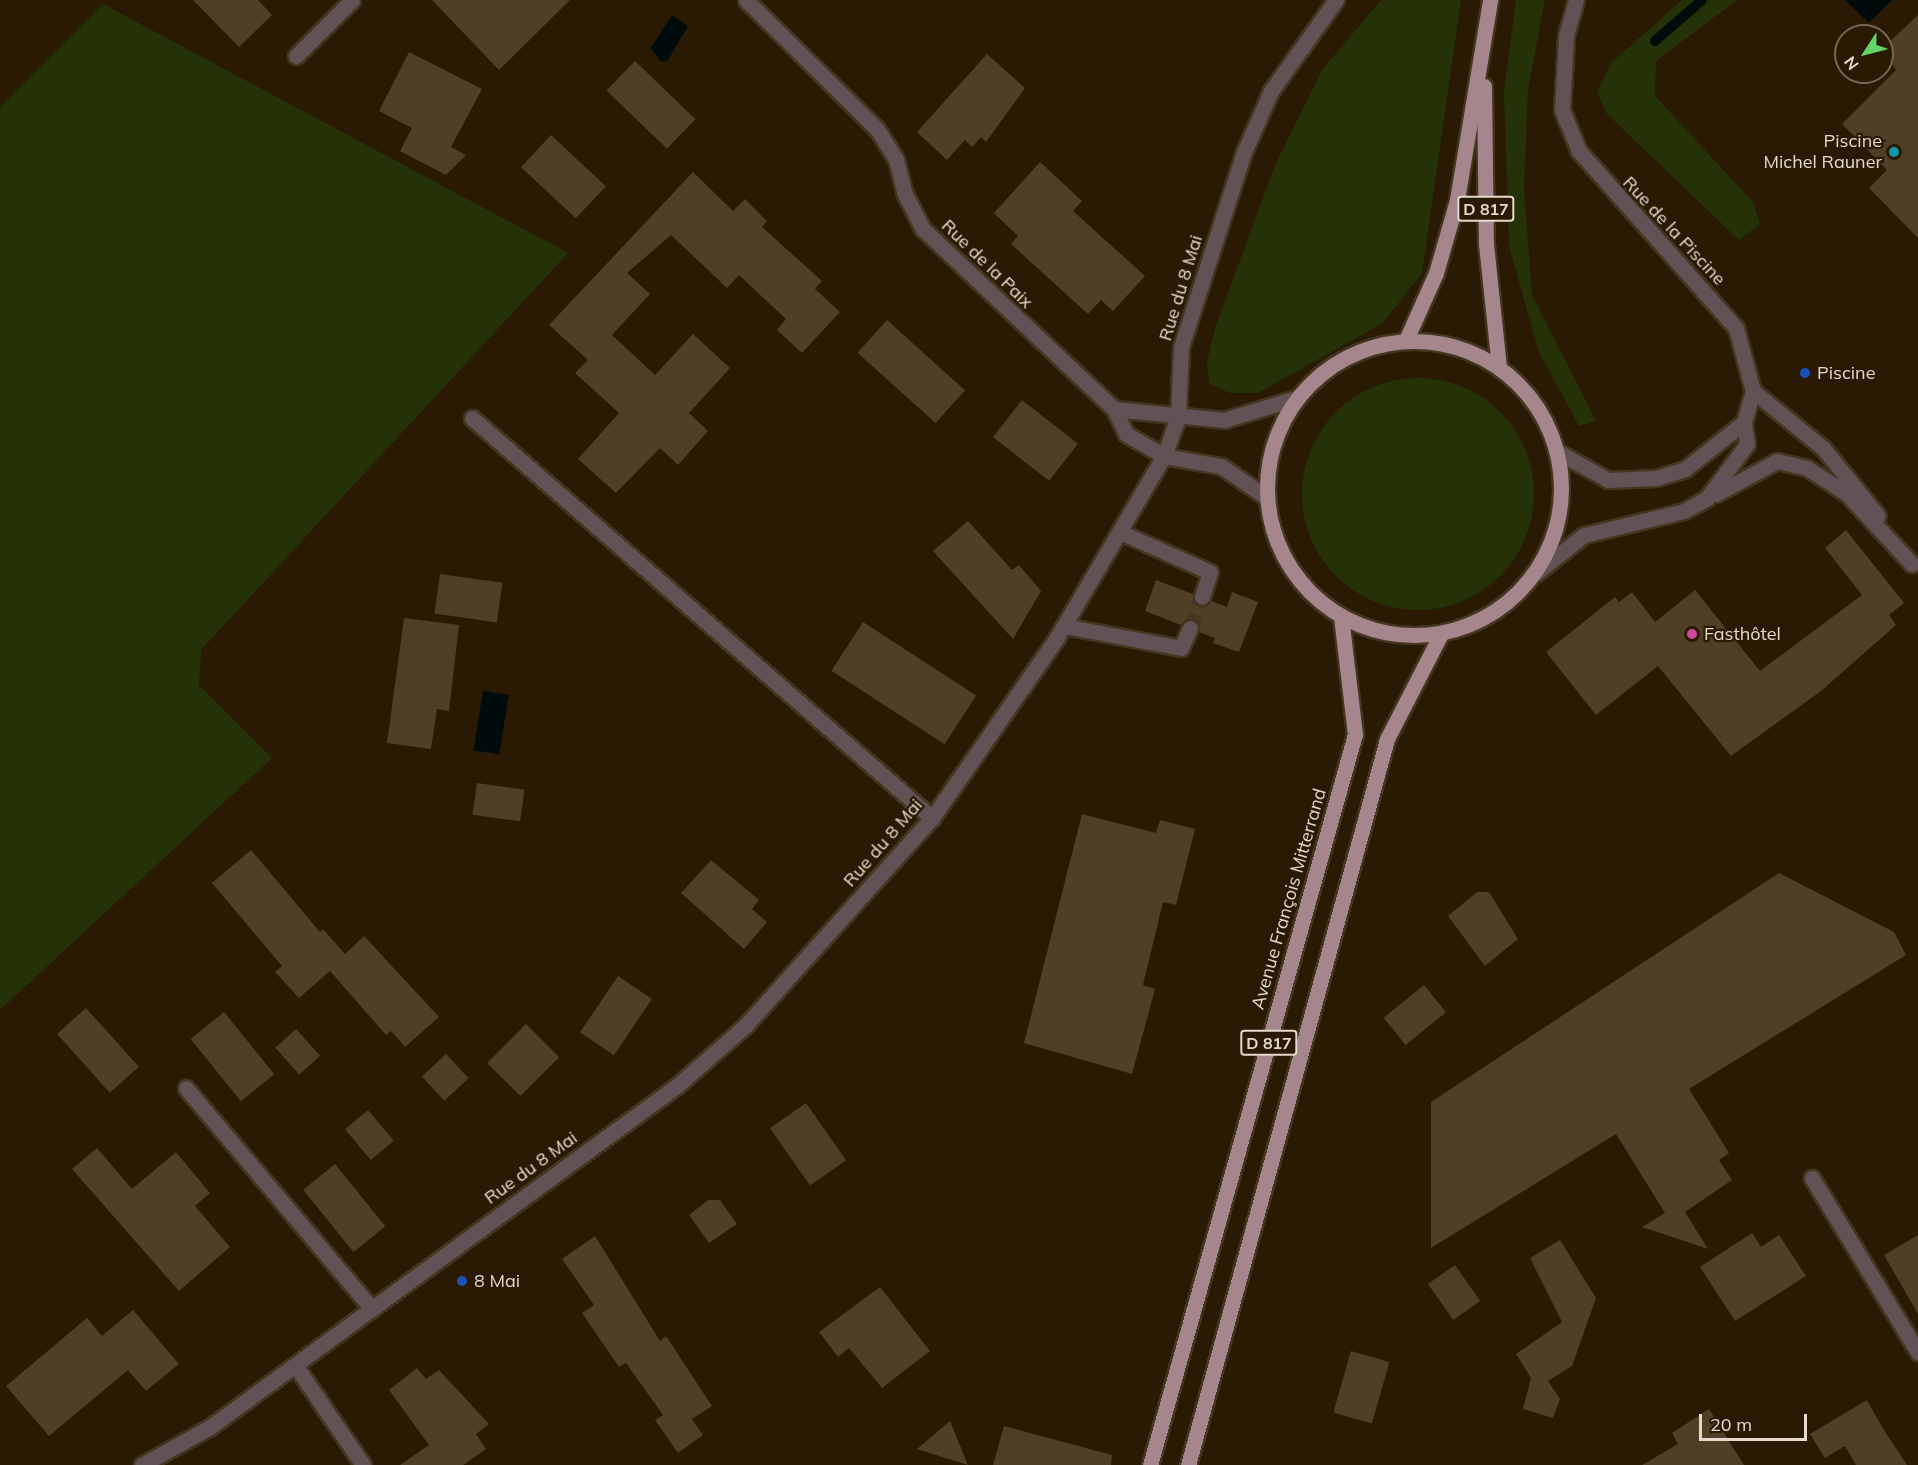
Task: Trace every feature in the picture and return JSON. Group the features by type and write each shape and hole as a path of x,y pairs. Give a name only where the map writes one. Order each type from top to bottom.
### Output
{"main road":[{"name":"D 817","path":"1406,340 1436,273 1457,200 1490,0"},
{"name":"D 817","path":"1483,50 1486,244 1499,367"},
{"path":"1406,340 1455,346 1499,367 1545,419 1557,452 1562,494 1556,525 1536,573 1494,612 1441,634 1395,634 1341,617 1303,586 1277,544 1266,497 1268,462 1296,398 1326,368 1364,349 1406,340"},
{"name":"Avenue François Mitterrand","path":"1150,1465 1355,734 1341,617"},
{"name":"D 817","path":"1188,1465 1387,740 1441,634"}],"street":[{"path":"296,56 351,0"},
{"name":"Rue de la Paix","path":"746,0 877,129 896,159 904,194 923,229 1114,409 1126,434 1164,456"},
{"name":"Rue du 8 Mai","path":"142,1465 210,1427 686,1078 770,999 932,818 1064,626 1164,456 1178,417 1181,347 1244,152 1271,91 1336,0"},
{"name":"Rue de la Piscine","path":"1576,0 1566,35 1562,110 1579,151 1736,328 1753,391"},
{"path":"1704,500 1736,465 1747,444 1744,422 1753,391 1823,448 1915,570"},
{"path":"1114,409 1224,420 1296,398"},
{"path":"472,417 932,818"},
{"path":"1557,452 1608,480 1656,478 1685,469 1744,422"},
{"path":"1164,456 1221,466 1266,497"},
{"path":"1536,573 1584,535 1645,523 1704,500 1777,461 1808,468 1846,494 1915,570"},
{"path":"1120,532 1210,572 1202,597"},
{"path":"1064,626 1181,648 1190,628"},
{"path":"186,1088 372,1309"},
{"path":"1812,1178 1918,1352"},
{"path":"295,1365 363,1465"}],"green space":[{"path":"1381,0 1461,0 1422,273 1383,323 1258,393 1230,393 1209,384 1207,363 1215,328 1276,163 1322,70"},
{"path":"1516,0 1545,0 1528,89 1524,189 1532,295 1596,421 1579,426 1539,352 1509,246 1504,91"},
{"path":"1682,0 1737,0 1656,61 1655,96 1753,202 1760,224 1739,240 1607,114 1597,92 1612,62"},
{"path":"103,4 568,253 201,650 199,685 272,758 0,1010 0,107"},
{"path":"1407,378 1429,378 1452,383 1483,397 1508,420 1515,429 1529,460 1534,494 1532,517 1520,549 1508,568 1492,584 1483,591 1452,605 1429,610 1407,610 1384,605 1353,591 1328,568 1321,559 1307,528 1302,505 1302,483 1307,460 1321,429 1344,404 1353,397 1384,383"}],"shaded area":[{"path":"1845,0 1892,0 1869,23"},
{"path":"672,15 688,26 668,60 661,62 651,48"},
{"path":"483,691 509,695 499,754 474,750"}],"building":[{"path":"193,0 258,0 272,15 239,47"},
{"path":"432,0 570,0 499,70"},
{"name":"Piscine Michel Rauner","path":"1918,15 1918,238 1869,188 1887,170 1842,124 1882,84 1894,84 1896,70 1894,67 1894,38"},
{"path":"409,52 482,89 451,147 466,155 446,175 400,151 412,128 379,111"},
{"path":"987,54 1025,88 986,142 981,137 972,147 965,140 947,160 917,132"},
{"path":"635,61 695,119 667,149 607,90"},
{"path":"551,135 606,186 576,218 521,167"},
{"path":"1040,162 1082,201 1073,211 1145,276 1113,311 1101,300 1088,314 1011,244 1018,236 994,213"},
{"path":"693,172 733,211 745,199 767,221 762,227 822,281 815,289 840,312 802,353 777,330 786,319 739,275 727,288 671,235 627,273 650,294 612,335 655,375 693,334 730,368 689,413 708,431 678,465 660,448 616,493 578,459 619,413 575,373 588,360 549,325"},
{"path":"887,320 965,390 936,423 858,353"},
{"path":"1022,400 1078,444 1049,481 993,437"},
{"path":"968,521 1012,570 1019,565 1041,591 1013,639 933,551"},
{"path":"1846,530 1904,603 1889,615 1896,625 1821,691 1731,756 1658,666 1596,715 1546,652 1615,597 1619,602 1632,592 1655,622 1695,590 1760,671 1862,595 1825,548"},
{"path":"440,574 502,583 497,622 434,614"},
{"path":"1156,580 1193,594 1200,606 1211,601 1227,607 1232,592 1258,602 1239,652 1213,643 1215,638 1199,632 1193,619 1181,625 1145,611"},
{"path":"404,618 459,625 449,711 437,709 431,749 387,743"},
{"path":"863,622 976,696 945,744 831,671"},
{"path":"477,783 525,790 520,821 473,815"},
{"path":"1082,814 1156,833 1160,820 1195,829 1176,905 1163,902 1143,985 1155,989 1132,1074 1024,1043"},
{"path":"251,850 320,932 323,929 345,954 364,936 439,1017 405,1047 391,1031 386,1035 330,971 299,998 275,972 282,966 212,883"},
{"path":"711,860 759,900 752,909 767,922 744,949 681,893"},
{"path":"1779,873 1894,932 1906,955 1689,1089 1729,1153 1719,1160 1732,1180 1685,1212 1708,1249 1642,1227 1665,1213 1616,1134 1431,1248 1431,1102"},
{"path":"1477,892 1489,892 1518,939 1485,966 1448,916"},
{"path":"618,976 652,999 614,1055 580,1032"},
{"path":"1424,985 1446,1012 1406,1045 1384,1018"},
{"path":"86,1008 139,1067 110,1093 57,1034"},
{"path":"224,1012 274,1074 241,1101 191,1039"},
{"path":"526,1024 559,1057 520,1096 487,1063"},
{"path":"296,1029 320,1056 299,1074 275,1048"},
{"path":"446,1054 469,1078 444,1101 422,1077"},
{"path":"806,1103 846,1160 810,1186 770,1128"},
{"path":"368,1110 394,1141 371,1160 345,1129"},
{"path":"97,1148 132,1189 176,1152 210,1193 195,1206 230,1247 179,1291 72,1169"},
{"path":"335,1164 385,1226 353,1252 303,1190"},
{"path":"708,1200 720,1200 737,1224 709,1243 689,1215"},
{"path":"1752,1233 1761,1247 1779,1235 1806,1276 1735,1321 1700,1267"},
{"path":"1918,1235 1918,1314 1884,1255"},
{"path":"595,1236 660,1341 666,1336 712,1406 692,1419 703,1435 678,1453 655,1420 663,1415 626,1363 619,1367 582,1313 594,1305 562,1259"},
{"path":"1560,1240 1596,1298 1572,1366 1548,1381 1560,1399 1553,1418 1523,1409 1531,1378 1516,1354 1562,1322 1530,1258"},
{"path":"1455,1265 1480,1301 1453,1320 1428,1284"},
{"path":"880,1287 930,1351 882,1388 849,1348 838,1357 819,1332"},
{"path":"133,1310 179,1364 146,1391 128,1370 49,1436 6,1386 87,1318 102,1336"},
{"path":"1351,1351 1389,1362 1372,1424 1333,1413"},
{"path":"417,1368 426,1379 439,1370 489,1424 476,1434 486,1449 463,1465 400,1465 429,1445 389,1390"},
{"path":"1867,1400 1907,1465 1856,1465 1845,1446 1825,1458 1810,1434"},
{"path":"1709,1409 1744,1465 1642,1465 1678,1444 1672,1433"},
{"path":"950,1421 968,1465 917,1449"},
{"path":"1004,1426 1112,1455 1111,1465 993,1465"}],"waterway":[{"path":"1655,41 1702,0"}],"tunnel":[{"path":"1190,628 1202,597"}],"place":[{"name":"Piscine Michel Rauner","path":"1894,152"},
{"name":"Piscine","path":"1805,373"},
{"name":"Fasthôtel","path":"1692,634"},
{"name":"8 Mai","path":"462,1281"}]}
